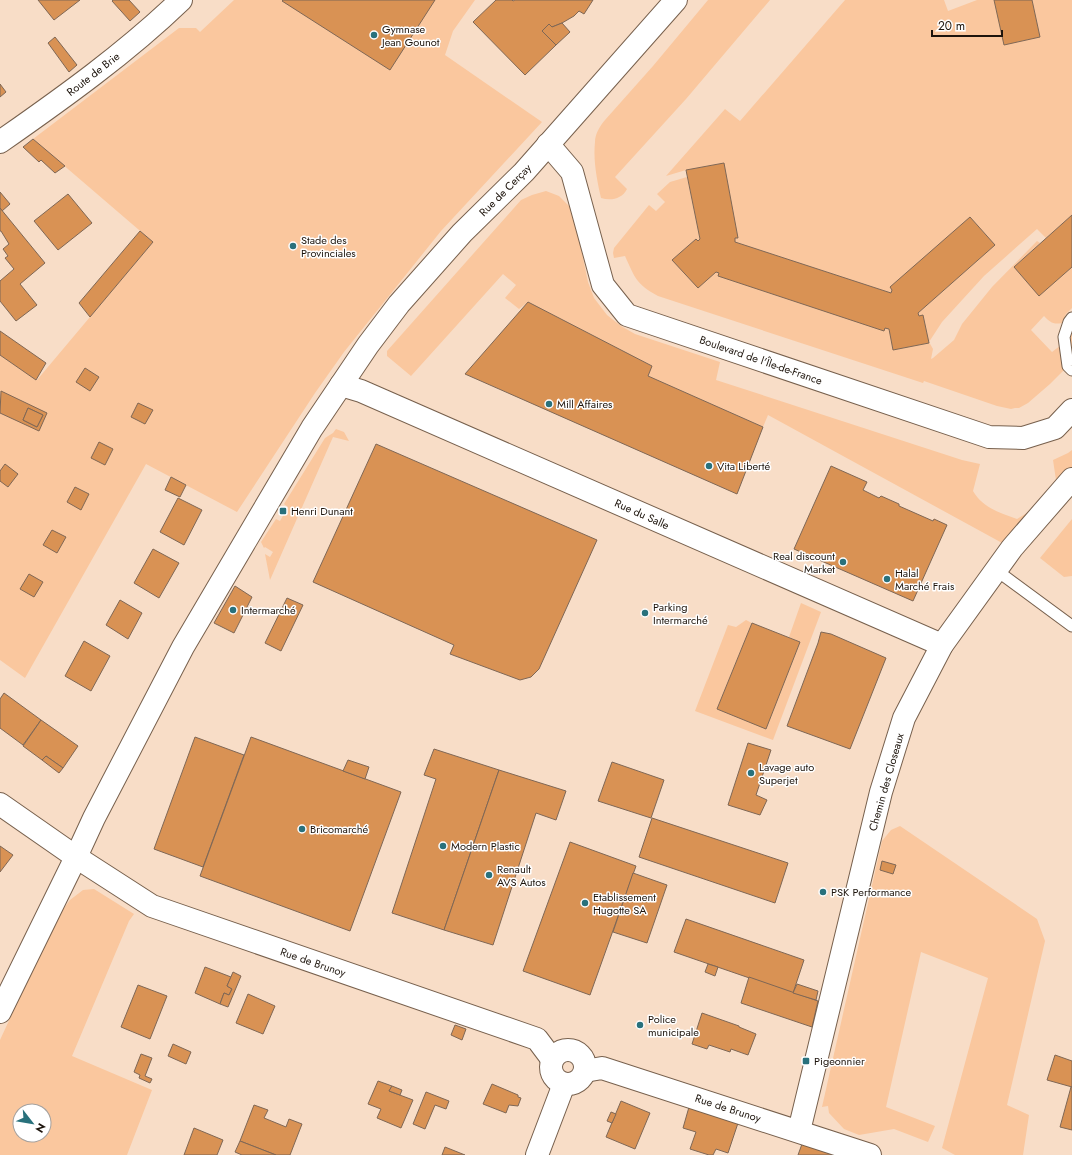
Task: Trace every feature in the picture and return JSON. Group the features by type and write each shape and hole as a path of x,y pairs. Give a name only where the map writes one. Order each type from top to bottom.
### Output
{"street":[{"name":"Route de Brie","path":"0,142 55,104 127,48 181,0"},
{"name":"Rue de Cerçay","path":"0,1012 98,811 183,647 312,428 368,345 399,304 462,233 524,172 676,0"},
{"name":"Boulevard de l'Île-de-France","path":"548,144 572,172 604,285 627,315 989,437 1023,438 1055,428 1072,410"},
{"name":"Rue du Salle","path":"341,385 360,391 942,645"},
{"name":"Chemin des Closeaux","path":"799,1131 881,792 904,718 942,645 1012,548 1072,479"},
{"name":"Rue de Brunoy","path":"0,804 76,857 152,906 537,1039 552,1060"},
{"path":"571,1050 580,1055 584,1060 585,1071 575,1083 564,1084 559,1083 552,1075 550,1070 552,1060 560,1052 571,1050"},
{"name":"Rue de Brunoy","path":"585,1071 602,1068 870,1155"},
{"path":"537,1155 564,1084"}],"lane":[{"path":"1072,318 1069,322 1064,337 1068,366 1072,370"},
{"path":"996,570 1072,626"}],"shaded area":[{"path":"234,0 475,0 453,31 445,55 542,122 441,231 344,352 315,393 237,512 146,464 25,678 0,660 0,355 37,380 153,242 33,139 179,28 196,28 200,32"},
{"path":"708,0 770,0 686,99 615,177 627,189 625,192 616,198 601,198 595,163 595,139 598,130"},
{"path":"845,0 944,0 948,11 977,0 994,0 1004,45 1040,37 1032,0 1072,0 1072,215 1046,238 1037,229 984,276 942,322 929,342 933,349 931,359 954,340 962,324 992,287 1037,241 1040,243 1014,267 1039,295 1072,267 1072,308 1066,314 1062,323 1056,324 1044,316 1031,330 1052,352 1061,345 1072,327 1072,362 1050,384 1028,403 1019,408 1011,409 997,406 924,381 923,383 658,296 645,288 637,280 625,256 614,258 614,248 649,205 656,211 665,202 657,194 670,182 687,177 700,239 698,241 696,239 672,260 719,273 889,329 894,350 929,343 923,315 919,316 918,313 995,245 970,217 891,287 891,293 735,242 735,238 738,238 723,163 686,170 666,176 725,109 740,121"},
{"path":"546,191 559,196 573,210 588,282 594,298 607,315 621,326 635,334 720,362 716,380 962,460 980,464 973,491 977,497 992,509 1017,519 1035,508 1056,480 1053,460 1072,450 1072,471 1004,544 768,415 763,427 648,376 652,366 528,302 519,309 505,298 516,285 503,274 411,376 387,356 387,351 521,200"},
{"path":"336,429 344,432 349,441 333,437 270,580 265,554 270,557 273,552 265,547 264,548 261,542 276,519 280,521 288,507 284,504 325,438"},
{"path":"1072,519 1072,576 1064,577 1040,558"},
{"path":"801,603 821,612 773,740 695,711 728,625 736,627 746,620 752,623 717,709 766,728 800,642 789,637"},
{"path":"900,826 1037,919 1045,941 1007,1105 1029,1115 1023,1155 955,1155 942,1148 988,978 921,952 886,1107 935,1126 928,1142 894,1129 859,1135 844,1129 829,1113 828,1106 822,1107 882,841 891,830"},
{"path":"94,889 134,914 129,921 72,1056 152,1090 127,1155 0,1155 0,1040 56,919 70,900 83,890"}],"building":[{"path":"38,0 80,0 54,20"},
{"path":"129,0 140,12 130,21 112,1"},
{"name":"Gymnase Jean Gounot","path":"435,0 390,70 282,1"},
{"path":"496,0 593,0 584,14 579,11 574,16 562,23 552,27 549,24 542,31 556,45 525,75 473,22"},
{"path":"994,0 1032,0 1040,37 1004,45"},
{"path":"562,23 570,32 556,45 542,31 549,24 552,27"},
{"path":"55,37 77,65 69,72 48,43"},
{"path":"0,84 6,92 0,97"},
{"path":"33,139 65,166 55,173 41,160 39,162 23,147"},
{"path":"724,163 738,238 735,238 735,242 891,293 892,290 890,287 970,217 995,245 918,313 919,316 923,315 929,343 893,350 889,329 885,328 884,331 718,276 719,273 716,272 698,288 672,260 696,239 698,241 700,239 686,170"},
{"path":"0,192 10,204 2,211 0,208"},
{"path":"68,194 92,223 58,250 34,221"},
{"path":"0,208 45,263 20,284 37,305 16,321 0,301 0,281 14,269 5,258 8,256 3,249 9,244 0,231"},
{"path":"1072,215 1072,267 1039,296 1014,267"},
{"path":"140,231 153,242 90,317 79,303"},
{"path":"528,302 652,366 648,376 763,427 737,494 465,374"},
{"path":"0,331 46,363 36,380 0,355"},
{"path":"85,368 99,377 90,391 76,382"},
{"path":"1,391 47,413 39,431 0,413","holes":["28,408 43,415 37,427 23,420"]},
{"path":"138,403 153,410 145,424 131,417"},
{"path":"28,408 43,415 37,427 23,420"},
{"path":"99,442 113,449 105,465 91,458"},
{"name":"Intermarché","path":"376,444 597,540 539,669 531,677 520,680 450,654 454,645 313,582"},
{"path":"5,464 18,474 8,487 0,481 0,471"},
{"path":"831,466 867,482 863,490 879,498 881,496 899,504 899,506 933,521 934,519 947,525 913,601 794,549"},
{"path":"171,477 186,485 180,497 165,490"},
{"path":"75,487 89,494 81,510 67,502"},
{"path":"178,498 202,510 184,545 160,532"},
{"path":"52,530 66,537 57,553 43,545"},
{"path":"153,549 179,563 159,598 134,583"},
{"path":"29,574 43,582 34,597 20,589"},
{"name":"Intermarché","path":"235,586 252,597 234,633 214,623"},
{"path":"287,598 303,605 281,651 265,643"},
{"path":"120,600 142,613 128,639 106,625"},
{"path":"752,623 800,642 766,729 717,709"},
{"path":"821,632 831,634 886,658 850,749 787,726"},
{"path":"84,641 110,656 91,691 65,676"},
{"path":"4,693 41,720 23,745 0,728 0,699"},
{"path":"41,720 78,746 63,768 46,756 42,760 23,746"},
{"path":"195,737 244,755 203,867 154,849"},
{"name":"Bricomarché","path":"251,737 401,792 350,931 200,876"},
{"name":"Lavage auto Superjet","path":"748,743 771,750 756,795 767,800 760,815 728,805"},
{"name":"Modern Plastic","path":"434,749 499,770 444,930 392,913 436,779 424,775"},
{"path":"46,756 63,768 59,773 42,760"},
{"path":"348,760 369,767 365,779 343,771"},
{"path":"612,762 664,780 651,818 598,801"},
{"name":"Renault AVS Autos","path":"499,770 566,791 556,820 536,813 493,945 444,930"},
{"path":"652,818 788,863 775,903 639,857"},
{"name":"Etablissement Hugotte SA","path":"570,842 636,866 590,995 523,971"},
{"path":"0,846 13,855 0,872"},
{"path":"882,861 896,865 893,874 880,870"},
{"path":"633,873 667,885 647,943 613,932"},
{"path":"686,919 804,960 793,993 674,952"},
{"path":"708,964 718,967 715,976 705,972"},
{"path":"205,967 231,977 227,986 232,989 229,995 224,993 220,1004 195,993"},
{"path":"233,972 241,976 228,1007 220,1004 224,993 229,995 232,989 227,986"},
{"path":"749,977 818,1001 812,1027 741,1003"},
{"path":"797,984 818,991 816,1000 793,993"},
{"path":"138,985 167,996 150,1039 121,1027"},
{"path":"248,994 275,1006 263,1034 236,1023"},
{"path":"702,1013 739,1026 756,1034 748,1055 731,1049 730,1052 709,1045 707,1049 692,1044"},
{"path":"455,1025 466,1029 462,1040 451,1035"},
{"path":"173,1044 191,1052 186,1064 168,1056"},
{"path":"141,1054 152,1058 145,1076 152,1079 150,1083 139,1078 140,1075 134,1072"},
{"path":"1055,1055 1072,1061 1072,1087 1047,1080"},
{"path":"378,1081 392,1086 389,1091 413,1100 401,1128 377,1118 381,1109 368,1104"},
{"path":"492,1084 518,1095 518,1097 521,1098 518,1106 509,1105 506,1113 483,1104"},
{"path":"392,1086 402,1090 400,1095 389,1091"},
{"path":"1072,1087 1072,1130 1060,1127"},
{"path":"426,1092 449,1101 446,1109 435,1105 425,1129 413,1124"},
{"path":"621,1101 650,1113 635,1149 606,1137"},
{"path":"254,1105 268,1110 264,1118 286,1127 289,1119 302,1124 290,1155 276,1155 240,1141"},
{"path":"689,1107 738,1123 728,1153 716,1149 713,1155 709,1155 690,1149 696,1132 683,1128"},
{"path":"611,1112 616,1114 612,1123 607,1121"},
{"path":"194,1128 223,1140 217,1155 184,1155"},
{"path":"240,1141 276,1155 242,1155 235,1152"},
{"path":"802,1144 834,1155 798,1155"},
{"path":"445,1147 465,1155 442,1155"}],"place":[{"name":"Gymnase Jean Gounot","path":"374,35"},
{"name":"Stade des Provinciales","path":"293,246"},
{"name":"Mill Affaires","path":"549,404"},
{"name":"Vita Liberté","path":"709,466"},
{"name":"Henri Dunant","path":"283,511"},
{"name":"Real discount Market","path":"843,562"},
{"name":"Halal Marché Frais","path":"887,579"},
{"name":"Intermarché","path":"233,610"},
{"name":"Parking Intermarché","path":"645,613"},
{"name":"Lavage auto Superjet","path":"751,773"},
{"name":"Bricomarché","path":"302,829"},
{"name":"Modern Plastic","path":"443,846"},
{"name":"Renault AVS Autos","path":"489,875"},
{"name":"PSK Performance","path":"823,892"},
{"name":"Etablissement Hugotte SA","path":"585,903"},
{"name":"Police municipale","path":"640,1025"},
{"name":"Pigeonnier","path":"806,1061"}]}
